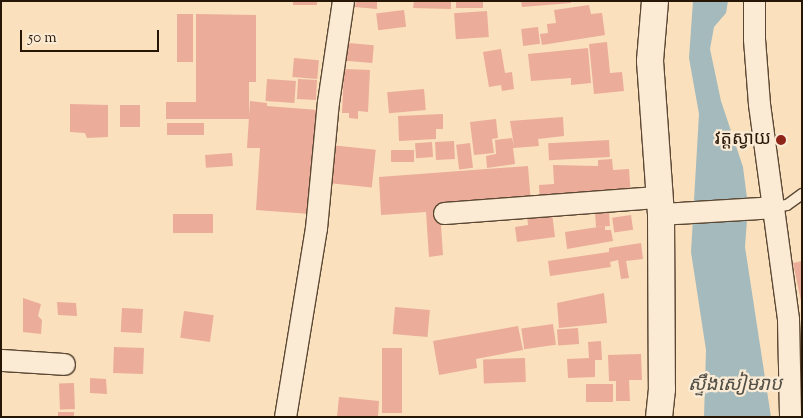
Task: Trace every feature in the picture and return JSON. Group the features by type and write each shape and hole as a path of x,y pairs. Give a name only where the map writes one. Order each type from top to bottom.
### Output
{"street":[{"path":"285,417 316,228 328,102 343,1"},
{"path":"655,1 650,61 668,208 662,389 659,417"},
{"path":"754,1 766,207 788,319 796,381 790,417"},
{"path":"444,213 766,207"},
{"path":"1,360 64,364"}],"lane":[{"path":"766,207 787,205 802,194"}],"water":[{"name":"ស្ទឹងសៀមរាប","path":"693,1 728,1 726,13 714,27 710,49 721,101 743,167 748,206 745,247 771,417 704,417 706,350 691,252 699,114 689,58"}],"building":[{"path":"293,1 317,1 317,5 293,5"},
{"path":"356,1 377,1 377,9 355,7"},
{"path":"414,1 451,1 451,9 413,8"},
{"path":"456,1 483,1 483,8 456,8"},
{"path":"521,1 571,1 571,3 522,7"},
{"path":"589,5 591,14 602,13 605,35 542,45 540,34 548,33 547,24 556,23 554,10"},
{"path":"404,10 406,27 378,30 376,13"},
{"path":"487,11 489,37 456,39 454,13"},
{"path":"177,14 193,14 193,62 177,62"},
{"path":"196,14 256,15 256,82 249,82 249,119 166,119 166,102 196,102"},
{"path":"538,27 540,44 523,46 521,29"},
{"path":"338,42 374,45 372,63 336,60"},
{"path":"607,42 610,73 622,72 624,91 594,94 589,44"},
{"path":"588,48 591,83 571,85 571,78 531,81 528,54"},
{"path":"501,49 505,73 512,72 514,89 502,91 501,85 489,87 483,52"},
{"path":"294,58 319,60 317,79 292,77"},
{"path":"344,69 370,70 368,112 358,111 358,119 349,118 349,113 342,113"},
{"path":"267,79 296,81 294,103 265,101"},
{"path":"298,79 317,80 316,100 297,99"},
{"path":"424,89 426,110 389,113 387,92"},
{"path":"250,101 267,103 267,106 318,110 310,214 256,210 260,148 247,148"},
{"path":"70,104 108,105 108,137 87,138 85,133 70,132"},
{"path":"120,105 140,105 140,127 120,127"},
{"path":"443,114 443,129 436,129 436,139 399,141 398,116"},
{"path":"563,117 564,136 538,139 539,146 513,148 515,164 487,168 486,156 496,154 495,140 512,138 514,146 510,121"},
{"path":"496,119 498,138 492,139 494,153 474,155 470,122"},
{"path":"167,123 204,123 204,135 167,135"},
{"path":"609,140 610,157 549,160 548,143"},
{"path":"454,141 455,159 436,160 435,142"},
{"path":"432,142 433,157 416,158 415,143"},
{"path":"470,143 473,168 459,170 456,145"},
{"path":"330,145 376,150 372,188 326,183"},
{"path":"391,150 414,150 414,162 391,162"},
{"path":"232,153 233,166 206,168 205,155"},
{"path":"612,159 613,170 629,169 631,197 540,203 539,185 554,184 553,165 598,166 598,160"},
{"path":"528,166 531,204 440,211 443,255 429,257 426,212 381,215 379,177"},
{"path":"609,212 610,226 596,227 595,213"},
{"path":"552,213 555,237 517,242 515,227 528,225 527,216"},
{"path":"173,214 213,214 213,233 173,233"},
{"path":"631,215 633,230 614,232 612,218"},
{"path":"605,226 605,230 611,230 613,241 567,249 565,232"},
{"path":"641,243 643,259 626,261 629,278 621,279 618,260 610,262 611,267 550,276 548,261 609,252 609,248"},
{"path":"802,261 802,301 801,301 793,263"},
{"path":"604,293 607,323 559,328 557,303"},
{"path":"23,298 41,304 38,316 42,320 41,334 23,332"},
{"path":"57,302 76,303 77,316 58,315"},
{"path":"395,307 430,310 428,337 393,334"},
{"path":"122,308 143,309 142,333 121,332"},
{"path":"184,311 214,315 210,342 180,338"},
{"path":"553,324 556,345 524,349 521,328"},
{"path":"518,326 523,350 476,359 477,368 439,375 433,341"},
{"path":"578,328 579,344 558,345 557,329"},
{"path":"601,341 602,360 595,360 595,377 568,378 567,359 589,358 588,342"},
{"path":"114,347 144,348 143,374 113,373"},
{"path":"382,348 402,348 402,413 382,413"},
{"path":"641,354 642,380 629,380 630,401 616,401 616,381 609,381 608,355"},
{"path":"525,358 526,382 484,383 483,359"},
{"path":"90,378 106,379 107,394 90,393"},
{"path":"74,383 75,409 60,410 59,384"},
{"path":"586,384 613,384 613,402 586,402"},
{"path":"339,397 379,401 378,417 337,417"},
{"path":"58,412 74,412 74,417 58,417"}],"place":[{"name":"វត្តស្វាយ","path":"781,140"}]}
